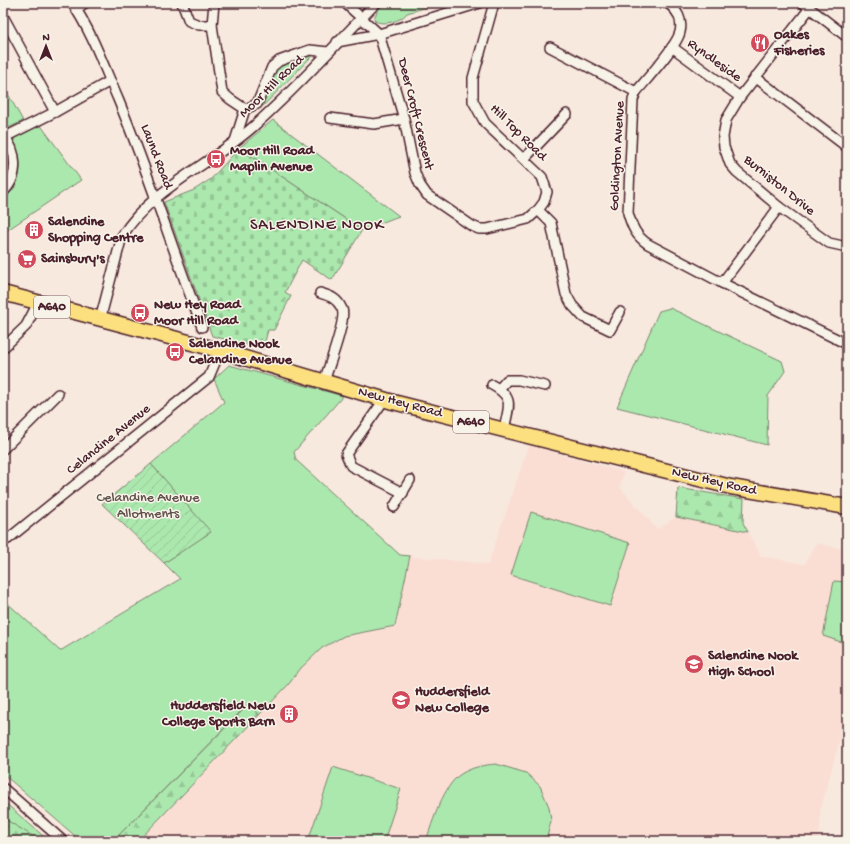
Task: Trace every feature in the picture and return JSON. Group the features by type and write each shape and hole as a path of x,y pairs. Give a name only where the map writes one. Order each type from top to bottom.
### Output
{"highway":[{"name":"New Hey Road","path":"3,293 220,351 384,400 731,487 847,507"}],"street":[{"path":"74,6 85,3"},
{"path":"182,3 189,21 199,25 212,25"},
{"path":"214,3 212,25 222,92 245,109"},
{"path":"345,3 380,34"},
{"name":"Moor Hill Road","path":"100,320 122,236 129,226 157,198 254,126 376,3"},
{"path":"337,42 380,34 480,3"},
{"name":"Hill Top Road","path":"494,3 473,78 473,101 485,123 542,177 547,192 544,202 538,210"},
{"name":"Goldington Avenue","path":"667,3 676,11 681,21 680,33 672,47 636,92 633,100 628,214 632,227 638,237 648,244 722,284 847,344"},
{"path":"806,5 847,37"},
{"name":"Burniston Drive","path":"806,5 740,97 724,124 723,137 726,154 730,164 737,172 779,207 829,242 847,247"},
{"name":"Laund Road","path":"74,6 110,81 157,198 202,327"},
{"path":"3,16 7,33 55,112"},
{"name":"Deer Croft Crescent","path":"380,34 404,119 415,173 420,186 427,195 472,226 479,229 487,229 528,219 538,210"},
{"name":"Ryndleside","path":"672,47 740,97"},
{"path":"550,48 636,92"},
{"name":"Moor Hill Road","path":"235,141 245,109 257,104 272,67 278,61 310,50 328,52"},
{"path":"755,77 847,147"},
{"path":"3,192 13,179 15,168 14,158 4,136 55,112 110,81"},
{"path":"524,160 567,114"},
{"path":"330,118 374,124 404,119"},
{"path":"722,284 779,207"},
{"path":"538,210 551,223 566,294 572,305 583,317 610,330 620,312"},
{"path":"320,293 332,296 343,310 342,322 324,382"},
{"path":"3,348 26,326 38,303"},
{"name":"Celandine Avenue","path":"3,540 8,539 209,378 220,351"},
{"path":"504,430 509,402 503,391 495,387 507,380 518,380 545,386"},
{"path":"3,449 58,394"},
{"path":"384,400 346,454 351,466 403,493"},
{"path":"394,507 410,480"},
{"path":"3,788 63,841"}],"shaded area":[{"path":"529,445 624,472 620,487 657,529 676,517 748,532 761,556 804,564 817,543 847,550 847,714 821,808 819,841 138,841 288,685 301,668 322,648 344,636 395,626 410,556 488,564"}],"green space":[{"path":"385,3 441,3 407,13 405,16 392,22 383,23 375,21 374,18 378,10"},
{"path":"309,54 312,56 263,106 261,104 275,70 281,63"},
{"path":"3,85 23,121 6,129 3,128"},
{"path":"273,120 399,216 362,230 239,148"},
{"path":"39,123 81,180 6,231 3,231 3,198 12,191 19,176 20,170 14,137"},
{"path":"3,144 8,154 10,170 9,175 3,185"},
{"path":"239,148 362,230 332,280 302,260 285,292 291,296 274,330 268,330 263,349 212,336 164,202 194,190 211,179"},
{"path":"670,308 782,361 785,371 768,396 767,445 617,407 659,311"},
{"path":"229,365 343,396 294,452 296,460 400,555 410,556 395,626 344,636 322,648 301,668 288,685 259,715 249,703 113,841 81,841 3,774 3,599 60,651 180,579 164,563 210,532 151,464 224,402 214,379"},
{"name":"Celandine Avenue Allotments","path":"151,464 211,532 164,563 102,504"},
{"path":"678,488 744,499 743,523 748,532 676,517"},
{"path":"531,512 630,543 610,606 511,575"},
{"path":"834,581 847,582 847,644 823,636"},
{"path":"250,703 259,715 138,841 113,841"},
{"path":"496,764 526,773 540,786 549,807 551,821 546,841 426,841 439,804 449,786 455,779 461,774 474,768"},
{"path":"333,767 401,789 384,841 308,841"},
{"path":"3,801 49,841 33,841 35,838 3,818"},
{"path":"3,818 36,838 33,841 3,841"}],"place":[{"name":"Oakes Fisheries","path":"760,43"},
{"name":"Moor Hill Road Maplin Avenue","path":"216,159"},
{"name":"Salendine Shopping Centre","path":"34,230"},
{"name":"Sainsbury's","path":"27,259"},
{"name":"New Hey Road Moor Hill Road","path":"140,313"},
{"name":"Salendine Nook Celandine Avenue","path":"175,352"},
{"name":"Salendine Nook High School","path":"694,664"},
{"name":"Huddersfield New College","path":"401,700"},
{"name":"Huddersfield New College Sports Barn","path":"289,714"}],"district":[{"name":"SALENDINE NOOK","path":"317,226"}]}
